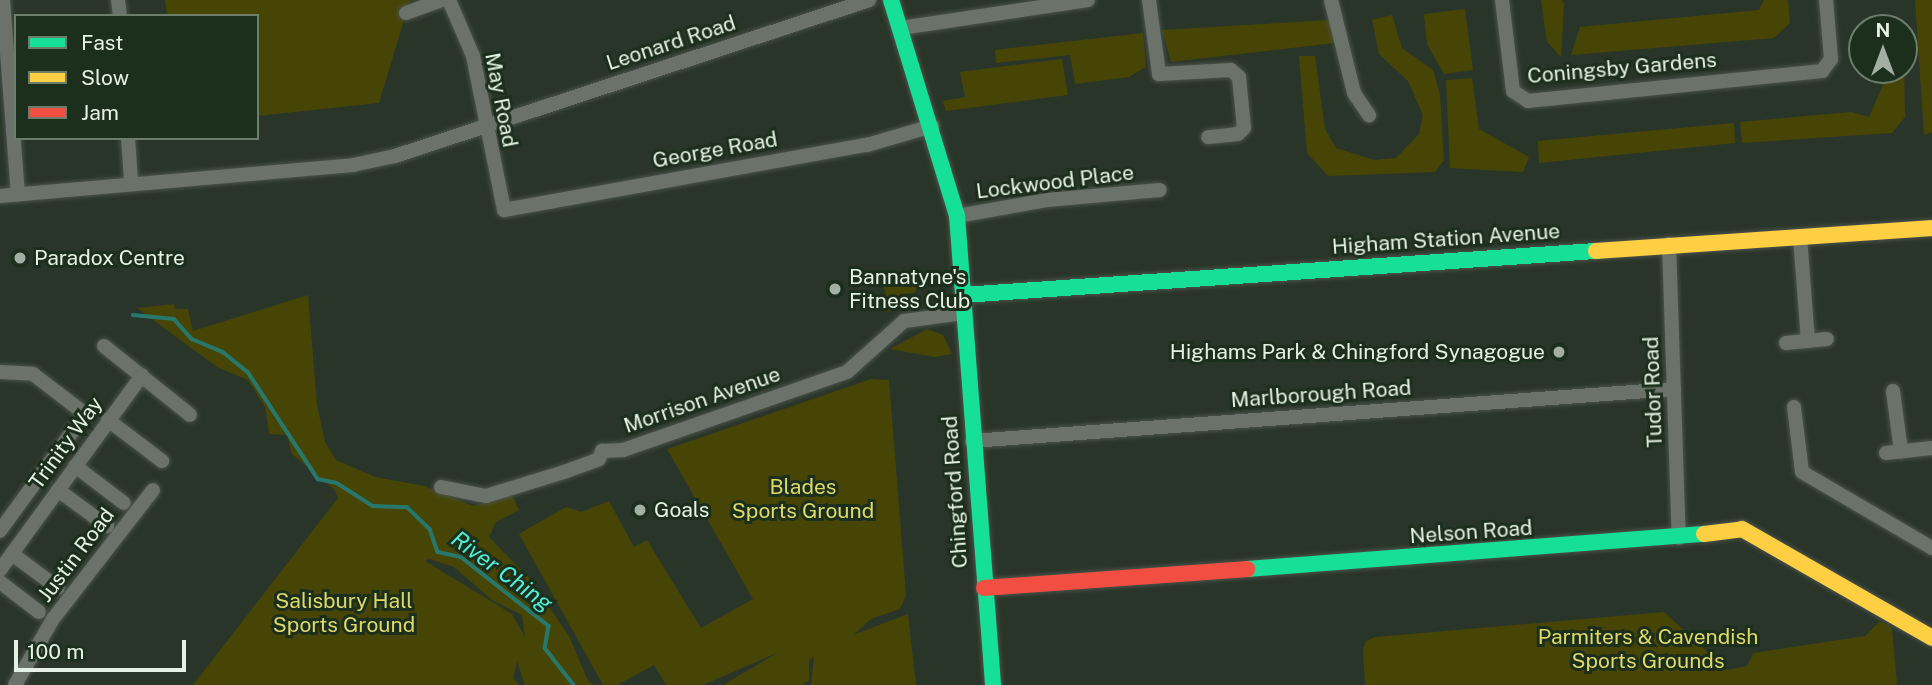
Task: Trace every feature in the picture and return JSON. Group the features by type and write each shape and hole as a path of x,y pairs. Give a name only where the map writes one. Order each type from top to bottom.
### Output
{"street":[{"path":"2,0 4,85 18,194"},
{"path":"406,13 441,0"},
{"name":"May Road","path":"449,0 473,56 504,210"},
{"name":"Leonard Road","path":"0,196 131,181 353,165 486,129 869,0"},
{"name":"Chingford Road","path":"891,0 932,126 957,216 972,441 993,685"},
{"path":"901,28 1088,0"},
{"path":"1149,0 1159,74 1231,70 1238,77 1244,128 1238,134 1208,136"},
{"path":"1331,0 1354,93 1370,115"},
{"name":"Coningsby Gardens","path":"1502,0 1513,91 1523,101 1829,68 1826,0"},
{"name":"George Road","path":"504,210 867,145 932,126"},
{"path":"128,140 131,181"},
{"name":"Lockwood Place","path":"957,216 1047,200 1160,190"},
{"name":"Higham Station Avenue","path":"963,295 1669,244 1932,228"},
{"path":"1800,237 1808,341"},
{"name":"Tudor Road","path":"1669,244 1679,538"},
{"name":"Morrison Avenue","path":"441,487 486,496 564,472 599,459 602,451 623,450 847,372 904,321 964,313"},
{"path":"1786,343 1827,339"},
{"path":"104,346 190,415"},
{"path":"0,373 22,370 36,376 80,410 83,417 0,531"},
{"name":"Trinity Way","path":"0,570 142,375"},
{"name":"Marlborough Road","path":"972,441 1674,389"},
{"path":"1893,391 1894,452 1932,448"},
{"path":"1794,407 1802,472 1932,548"},
{"path":"108,420 162,461"},
{"path":"75,466 124,503"},
{"path":"58,490 107,526"},
{"name":"Justin Road","path":"15,685 53,619 153,490"},
{"name":"Nelson Road","path":"984,587 1679,538 1748,530 1932,638"},
{"path":"12,554 58,589"},
{"path":"0,582 39,612"}],"green space":[{"path":"165,0 410,0 379,103 259,116 259,14 167,14"},
{"path":"1541,0 1562,0 1564,4 1561,57 1547,42"},
{"path":"1764,0 1788,0 1790,23 1774,38 1571,55 1580,27 1759,10"},
{"path":"1915,0 1932,0 1932,132 1924,135 1918,14"},
{"path":"1465,9 1473,70 1444,74 1427,44 1424,14"},
{"path":"1392,15 1402,48 1433,70 1440,94 1444,160 1435,172 1328,176 1307,153 1299,56 1315,56 1325,129 1336,148 1374,160 1396,158 1419,134 1423,115 1408,81 1379,54 1372,20"},
{"path":"1329,20 1335,43 1171,62 1162,30"},
{"path":"1143,33 1146,67 1129,77 1075,84 1070,55 996,63 995,50"},
{"path":"1062,59 1068,95 946,111 943,101 965,97 960,72"},
{"path":"1472,78 1479,129 1529,157 1523,172 1450,168 1446,80"},
{"path":"1904,84 1905,117 1892,133 1742,143 1740,122 1851,112 1869,117 1883,85"},
{"path":"1734,123 1735,143 1539,163 1538,141"},
{"path":"885,274 890,285 919,286 914,293 899,294 896,308 889,312 885,311 886,292 877,278"},
{"name":"Salisbury Hall Sports Ground","path":"308,295 317,405 325,442 336,460 375,477 424,486 473,506 512,495 519,510 496,522 489,537 530,579 569,636 588,681 594,685 525,685 517,661 513,678 519,685 193,685 338,498 335,490 292,454 287,435 269,434 265,407 248,380 217,367 137,308 174,304 175,309 188,309 193,331","holes":["429,559 454,567 492,600 522,615 525,637 512,614 425,561"]},
{"path":"927,329 943,335 952,354 934,357 890,349"},
{"name":"Blades Sports Ground","path":"871,379 889,380 906,595 900,609 871,619 853,635 908,614 916,685 811,685 814,657 809,660 809,681 801,685 723,685 779,652 703,685 666,685 654,665 617,685 603,685 519,534 566,507 581,512 609,501 634,547 647,540 701,628 753,599 667,449"},
{"name":"Parmiters & Cavendish Sports Grounds","path":"1664,612 1727,670 1747,666 1753,653 1865,636 1880,621 1892,628 1897,685 1365,685 1363,649 1366,641 1376,637"}],"waterway":[{"name":"River Ching","path":"133,315 174,319 192,339 223,352 248,372 318,479 337,483 373,506 407,507 430,529 438,552 461,557 549,626 545,648 574,685"}],"traffic: fast":[{"path":"891,0 957,216 993,685"},
{"path":"963,295 1596,251"},
{"path":"1247,569 1704,534"}],"traffic: slow":[{"path":"1596,251 1932,228"},
{"path":"1704,534 1742,529 1932,638"}],"traffic: jam":[{"path":"984,588 1247,569"}],"place":[{"name":"Paradox Centre","path":"20,258"},
{"name":"Bannatyne's Fitness Club","path":"835,289"},
{"name":"Highams Park & Chingford Synagogue","path":"1559,352"},
{"name":"Goals","path":"640,510"}]}
